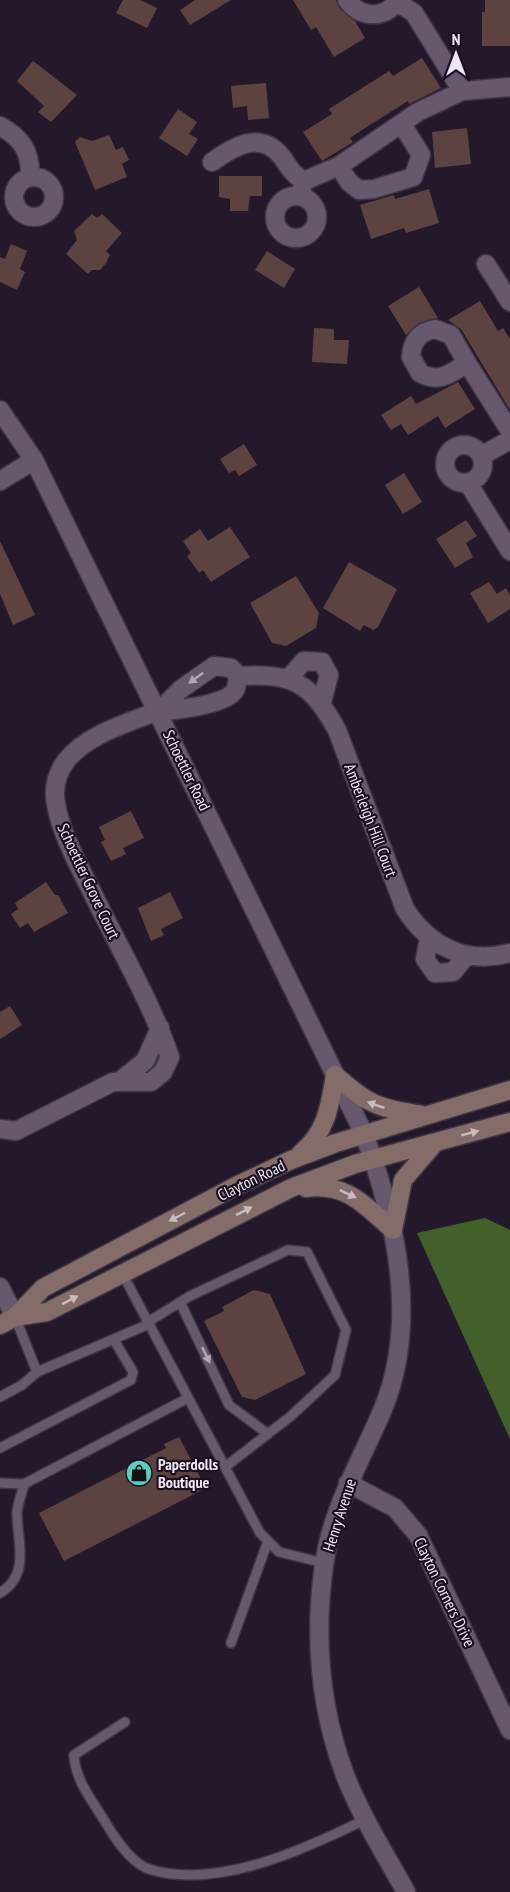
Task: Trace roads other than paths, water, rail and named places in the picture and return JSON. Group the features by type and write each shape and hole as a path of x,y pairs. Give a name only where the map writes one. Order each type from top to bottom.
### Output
{"main road":[{"path":"291,1160 313,1143 324,1125 335,1075 363,1100 375,1106 426,1115"},
{"name":"Clayton Road","path":"8,1321 43,1288 234,1187 291,1160 364,1134 510,1090"},
{"name":"Clayton Road","path":"8,1321 47,1312 291,1188 373,1158 510,1122"},
{"path":"291,1188 324,1186 352,1194 393,1230 403,1180 435,1142"}],"street":[{"path":"348,0 355,9 373,15 382,14 397,1 414,13 462,90"},
{"path":"212,162 243,143 262,142 271,146 302,188 339,166 418,112 462,90 510,87"},
{"path":"339,166 349,182 359,190 374,189 413,177 422,155 402,124"},
{"path":"0,126 16,134 26,148 30,162 30,177"},
{"path":"486,264 510,302"},
{"path":"467,363 510,431"},
{"name":"Schoettler Road","path":"0,410 34,460 364,1134"},
{"path":"481,456 510,440"},
{"path":"468,483 481,473 481,456 472,447 459,446 449,453 446,465 450,477 468,483 510,551"},
{"path":"0,480 34,460"},
{"path":"288,679 304,661 321,662 329,675 322,702"},
{"name":"Amberleigh Hill Court","path":"158,711 181,689 214,666 231,668 238,676 271,674 288,679 322,702 337,730 405,909 417,927 429,939 466,956 496,957 510,953"},
{"path":"158,711 184,709 227,698 235,691 238,676"},
{"name":"Schoettler Grove Court","path":"0,1129 16,1131 113,1082 151,1082 163,1072 170,1057 160,1028 81,870 60,820 55,783 68,759 96,737 158,711"},
{"path":"429,939 425,959 435,973 453,972 466,956"},
{"name":"Henry Avenue","path":"364,1134 393,1230 401,1296 395,1371 383,1408 334,1519 324,1563 319,1614 324,1698 346,1776 366,1819 406,1892"},
{"path":"0,1287 8,1321"},
{"name":"Clayton Corners Drive","path":"348,1483 396,1508 418,1535 510,1730"}],"lane":[{"path":"0,1397 22,1385 37,1372 114,1340 148,1323 180,1302 288,1250 307,1252 346,1330 335,1376 268,1434 225,1467"},
{"path":"122,1273 260,1533 279,1551 324,1563"},
{"path":"180,1302 229,1405 268,1434"},
{"path":"8,1321 37,1372"},
{"path":"0,1448 131,1380 133,1372 114,1340"},
{"path":"0,1483 24,1484 188,1398"},
{"path":"0,1593 11,1587 20,1571 17,1510 24,1484"},
{"path":"231,1643 268,1541"},
{"path":"124,1722 74,1755 75,1771 118,1843 144,1868 179,1879 222,1877 254,1869 366,1819"}],"place":[{"name":"Paperdolls Boutique","path":"139,1473"}]}
